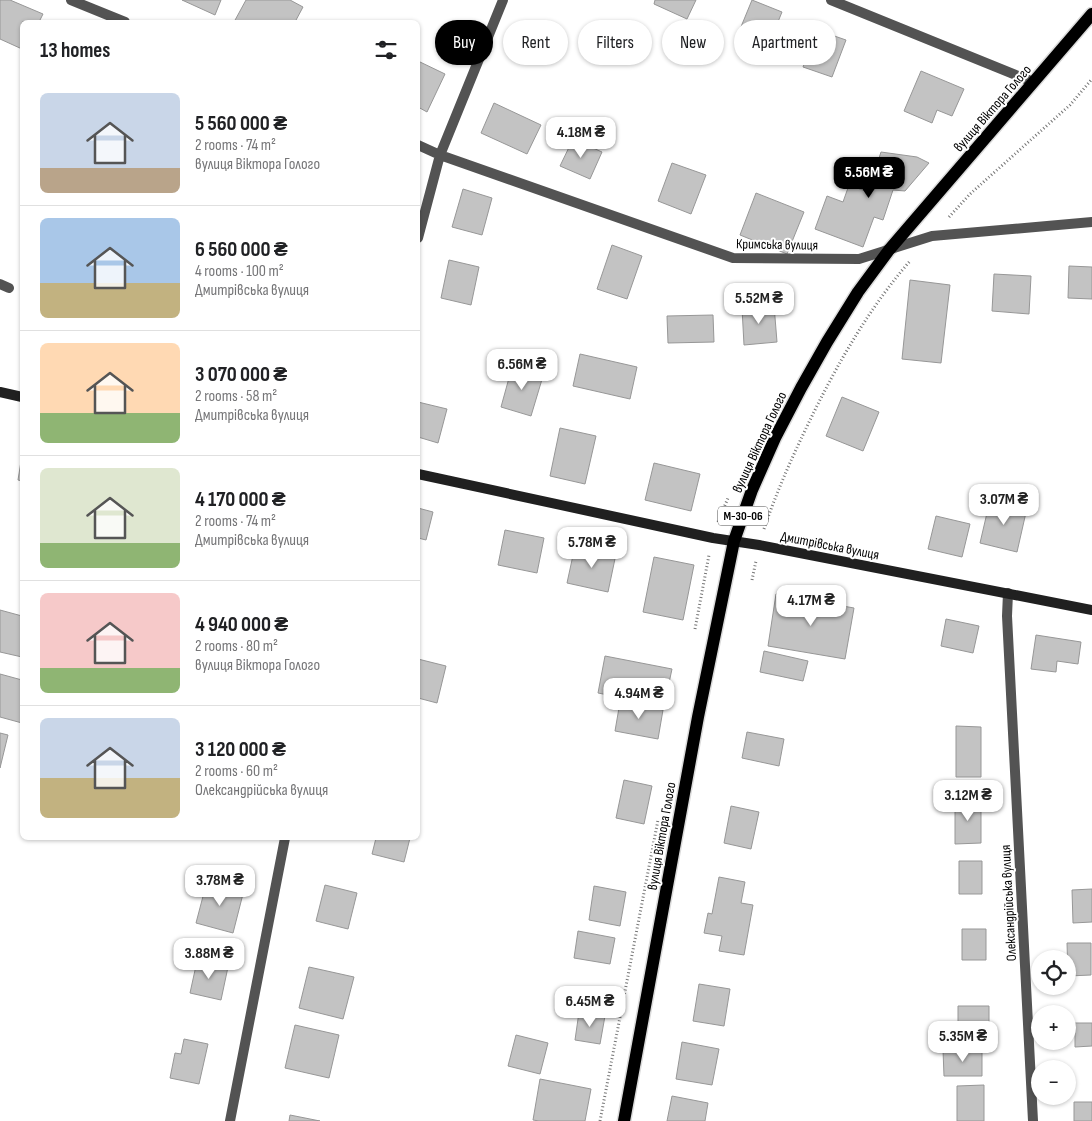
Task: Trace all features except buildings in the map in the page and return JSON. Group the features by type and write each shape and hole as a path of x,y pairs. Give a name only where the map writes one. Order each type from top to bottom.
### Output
{"main road":[{"name":"вулиця Віктора Голого","path":"624,1121 698,717 734,541 752,490 775,438 801,388 858,292 889,250 1092,14"},
{"path":"0,392 20,397"},
{"name":"Дмитрівська вулиця","path":"420,474 713,538 1092,610"}],"street":[{"path":"71,0 119,20"},
{"path":"420,230 440,155 503,0"},
{"path":"831,0 1033,82"},
{"name":"Кримська вулиця","path":"420,146 440,155 733,258 859,258 932,236 1092,222"},
{"name":"Олександрійська вулиця","path":"1008,593 1007,616 1033,1121"},
{"path":"230,1121 285,840"}],"path":[{"path":"752,580 759,546 770,510 797,445 841,359 861,327 897,276 970,194 1070,105 1092,79"},
{"path":"694,635 713,538 730,493"},
{"path":"600,1121 658,820"}]}
